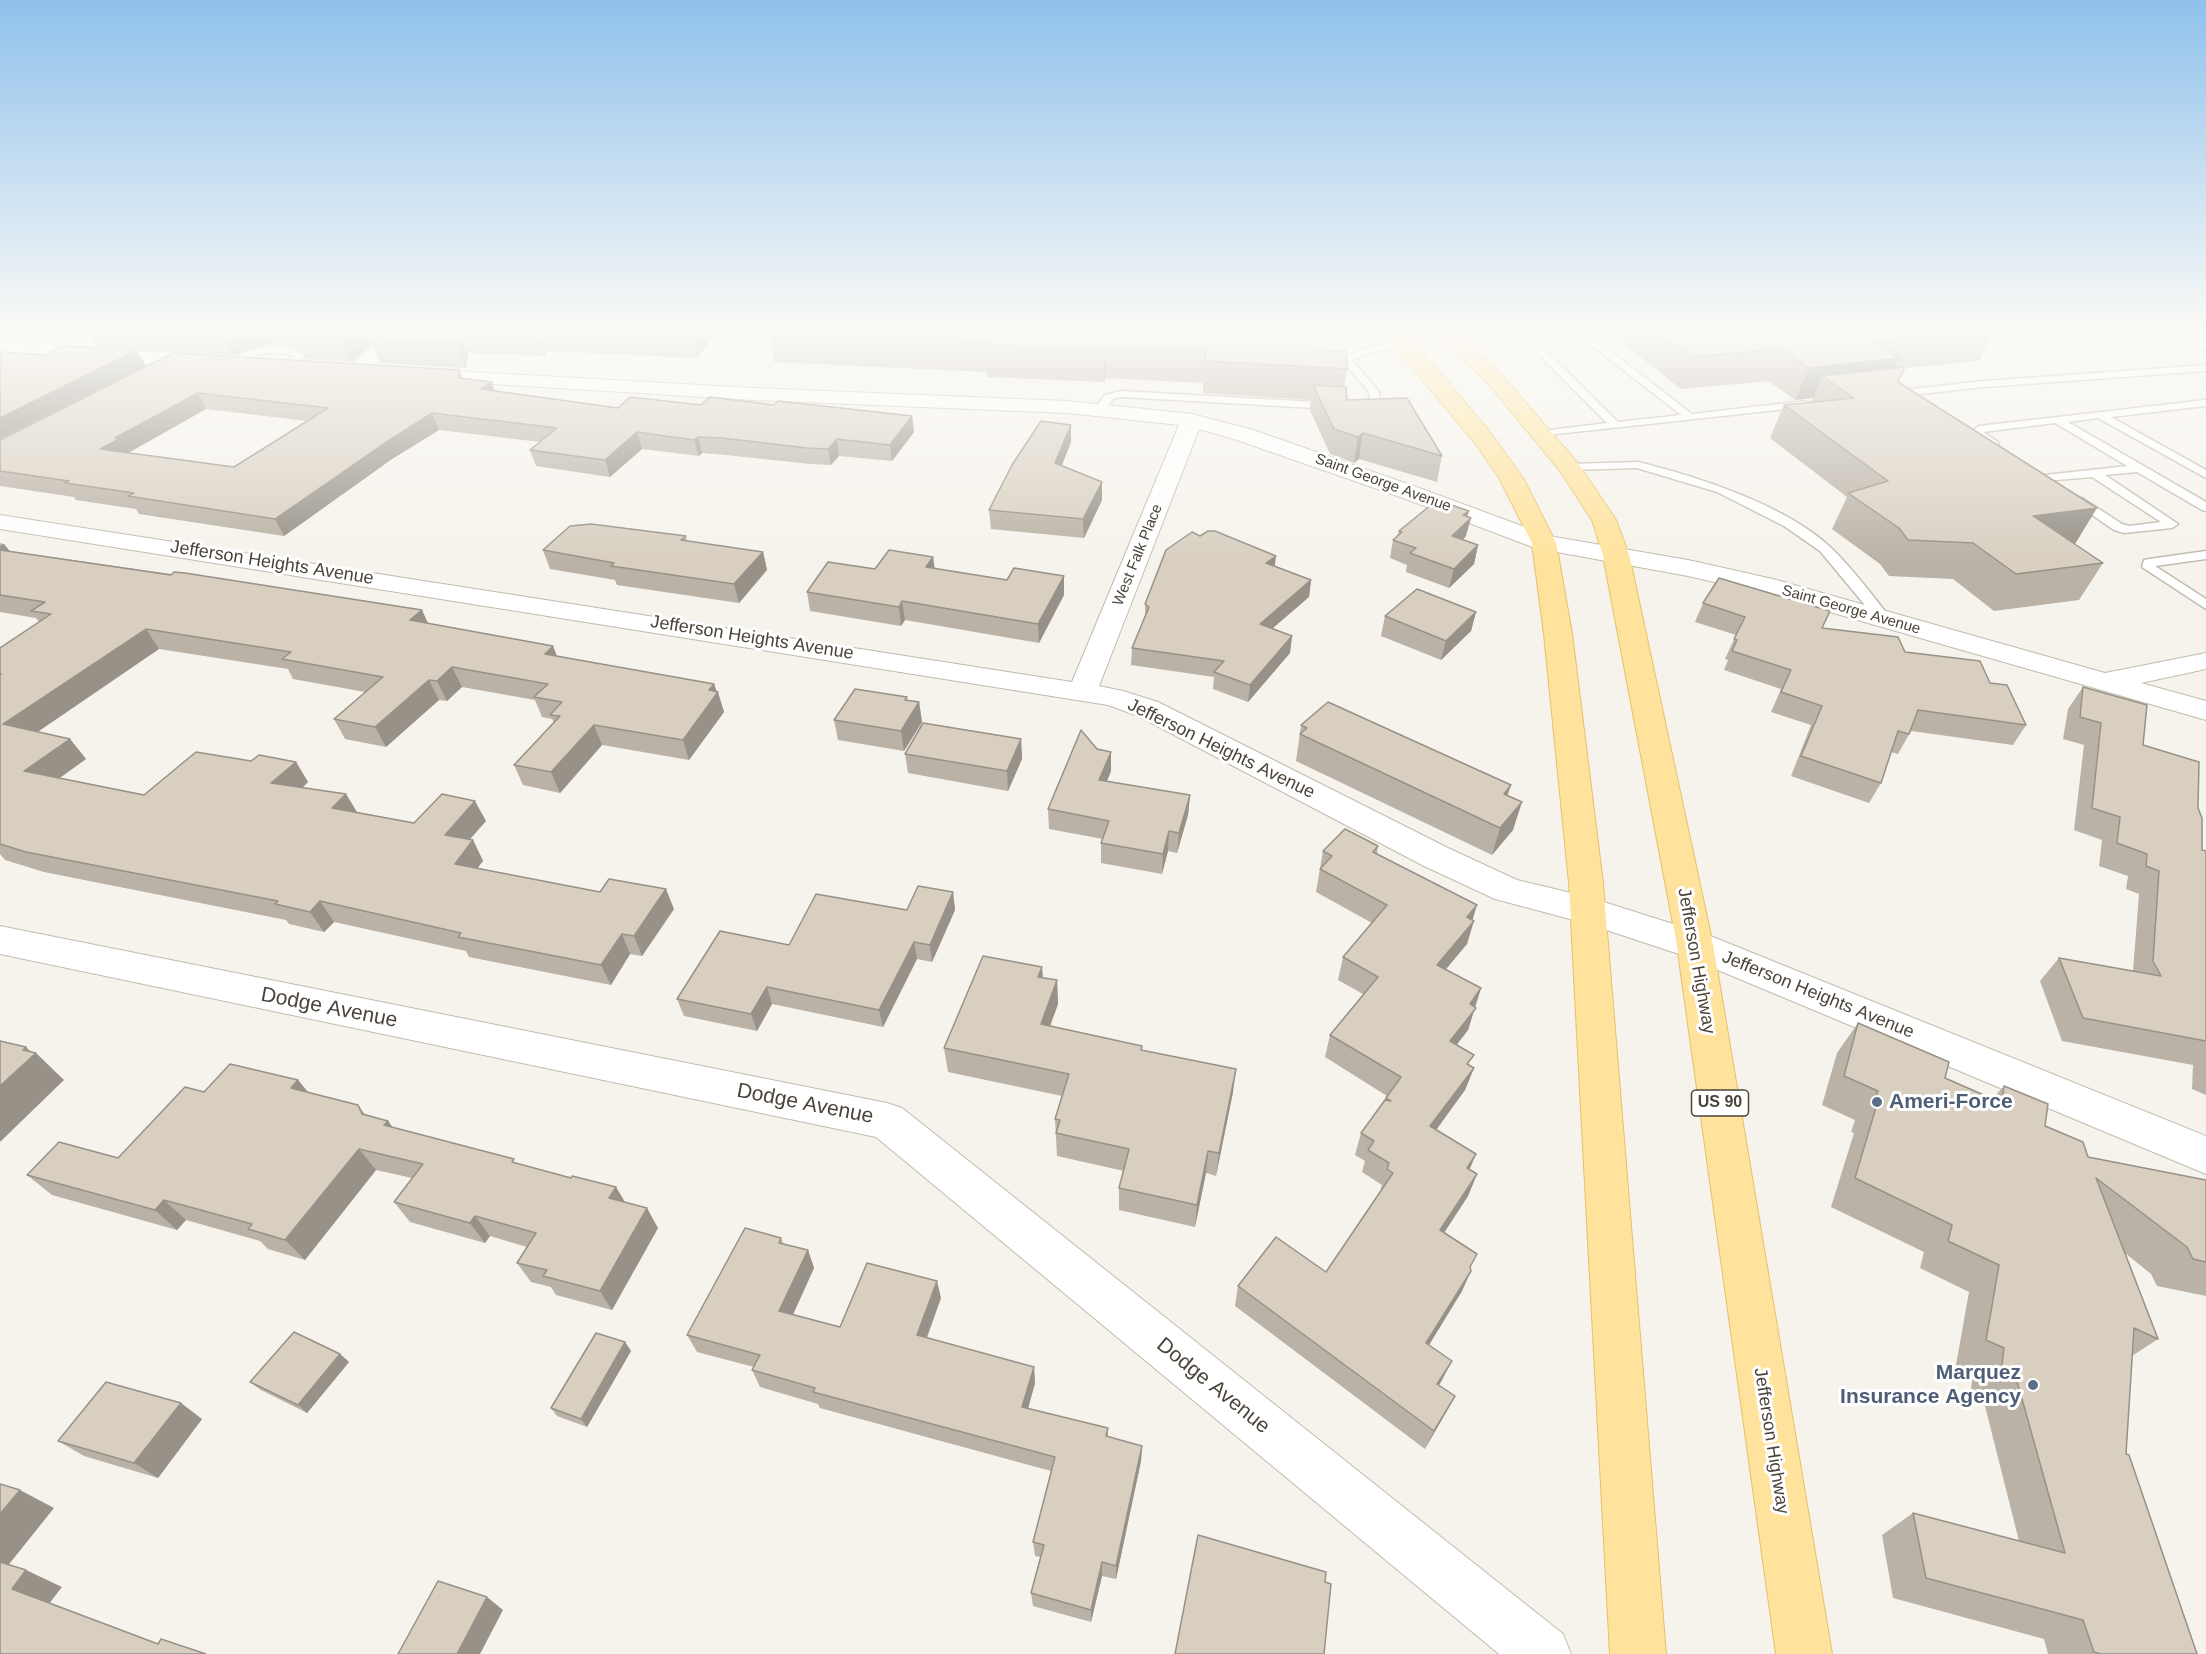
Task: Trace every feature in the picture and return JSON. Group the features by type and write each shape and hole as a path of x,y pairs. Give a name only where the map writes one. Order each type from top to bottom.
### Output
{"main road":[{"path":"1456,406 1482,437 1511,478 1544,543 1558,634 1588,910 1638,1654"},
{"name":"Jefferson Highway","path":"1518,406 1569,467 1604,520 1616,555 1695,945 1804,1654"}],"street":[{"name":"Saint George Avenue","path":"1034,406 1099,409 1192,420 1268,442 1544,543 1616,555 1773,587 2206,711"},
{"name":"West Falk Place","path":"1083,690 1192,420"},
{"name":"Jefferson Heights Avenue","path":"0,522 1083,690 1113,697 1148,709 1436,857 1507,890 1588,910 1695,945 2206,1155"},
{"path":"2103,682 2206,661"},
{"name":"Dodge Avenue","path":"0,940 887,1121 1544,1654"}],"lane":[{"path":"1326,406 1356,408 1373,406"},
{"path":"1596,406 1616,426"},
{"path":"1676,406 1690,417"},
{"path":"1542,434 1790,406"},
{"path":"2006,452 1976,432 1979,429 2185,406"},
{"path":"2100,415 2206,475"},
{"path":"2057,420 2206,507"},
{"path":"1569,467 1638,465 1721,490 1788,523 1824,548 1884,619"},
{"path":"2094,473 2172,524 2128,530 2118,527 2040,475 2094,473 2139,468"},
{"path":"2206,555 2150,563 2148,567 2206,604"}],"building":[{"path":"0,406 24,406 0,418"},
{"path":"67,406 174,406 115,438 119,439 100,449 234,467 328,408 312,406 618,408 824,406 912,416 890,445 837,439 828,449 807,448 722,438 698,437 694,440 637,432 605,460 530,450 557,428 432,413 275,519 128,496 134,493 0,471 0,440"},
{"path":"1323,406 1412,406 1442,456 1363,433 1358,437 1334,429"},
{"path":"1786,406 1936,406 2097,508 2033,516 2103,563 2016,574 1973,543 1908,540 1899,528 1848,493 1888,481"},
{"path":"1041,421 1071,425 1055,463 1102,482 1083,519 989,510 1012,465"},
{"path":"1437,500 1469,511 1463,515 1471,518 1452,536 1478,545 1454,569 1410,553 1416,548 1393,540 1402,532 1399,531"},
{"path":"591,524 686,536 681,540 763,552 734,584 611,566 614,563 543,550 570,526"},
{"path":"1208,531 1215,531 1276,556 1266,563 1311,580 1260,624 1292,636 1250,685 1214,672 1224,661 1132,648 1149,607 1145,604 1166,550 1192,532 1200,536"},
{"path":"0,550 171,575 174,572 185,573 422,610 410,620 553,646 545,654 714,684 709,690 718,692 683,740 594,725 551,772 514,765 560,716 550,715 562,702 534,697 548,684 452,667 437,681 429,680 375,727 334,719 383,677 282,659 291,652 146,629 3,724 70,739 24,771 144,795 196,752 251,761 259,755 296,762 271,783 346,794 332,808 414,823 442,794 475,801 445,835 473,840 455,864 600,892 609,879 666,889 634,936 622,934 601,965 458,937 461,933 320,901 310,912 275,904 278,901 26,852 0,844 0,648 51,614 31,611 45,602 0,595"},
{"path":"889,550 933,557 926,567 1007,580 1014,568 1064,576 1038,624 902,601 899,607 807,592 828,562 875,569"},
{"path":"1719,578 1830,611 1822,628 1898,637 1905,652 1980,661 1990,683 2007,685 2026,725 1918,710 1909,734 1898,731 1881,783 1801,756 1822,706 1781,692 1791,670 1732,651 1737,640 1734,639 1745,617 1703,603"},
{"path":"1417,589 1476,612 1446,641 1385,616"},
{"path":"2083,687 2147,705 2143,745 2199,762 2198,808 2202,818 2202,850 2206,851 2206,1041 2083,1018 2059,958 2161,976 2153,961 2159,871 2146,866 2147,854 2117,843 2120,817 2092,808 2101,723 2080,717"},
{"path":"855,689 907,697 905,700 919,702 901,731 834,720"},
{"path":"1328,702 1511,785 1504,794 1522,802 1500,828 1300,734 1307,728 1301,725"},
{"path":"923,723 1021,739 1007,771 905,754"},
{"path":"1081,730 1097,749 1111,752 1099,780 1190,795 1179,833 1169,831 1163,854 1101,843 1109,821 1048,809"},
{"path":"1345,829 1378,846 1373,852 1477,905 1467,917 1474,921 1437,965 1481,988 1470,1004 1476,1008 1450,1041 1474,1055 1467,1064 1474,1068 1430,1126 1476,1154 1467,1168 1477,1174 1440,1230 1477,1254 1470,1267 1471,1271 1426,1343 1452,1361 1437,1384 1455,1396 1434,1431 1238,1286 1276,1237 1326,1272 1393,1173 1387,1169 1389,1163 1368,1150 1374,1141 1361,1133 1385,1100 1391,1101 1386,1098 1401,1077 1330,1035 1378,977 1343,957 1387,905 1320,869 1332,856 1323,851"},
{"path":"918,886 953,892 930,945 914,942 879,1010 767,987 751,1014 677,999 720,931 789,945 816,894 907,910"},
{"path":"983,956 1042,967 1038,977 1057,980 1041,1024 1142,1046 1141,1050 1236,1069 1219,1153 1208,1151 1197,1205 1119,1188 1129,1149 1056,1133 1060,1120 1055,1119 1069,1074 944,1048"},
{"path":"1858,1023 1949,1062 1945,1078 2002,1103 2004,1086 2048,1104 2045,1126 2083,1142 2088,1157 2206,1180 2206,1262 2193,1259 2187,1247 2096,1178 2158,1339 2134,1328 2126,1454 2129,1455 2197,1654 2101,1654 2094,1652 2083,1620 1926,1578 1913,1513 2065,1553 2017,1381 2001,1373 2004,1348 1986,1340 1999,1265 1948,1241 1952,1225 1855,1178 1877,1104 1874,1102 1878,1091 1844,1076"},
{"path":"0,1041 26,1047 23,1050 36,1053 0,1086"},
{"path":"230,1064 298,1080 291,1088 358,1105 362,1114 388,1121 384,1125 514,1159 512,1162 571,1178 572,1176 616,1187 609,1198 647,1208 600,1291 543,1276 547,1270 517,1263 536,1233 475,1216 470,1223 394,1202 423,1164 359,1149 285,1240 248,1229 252,1224 164,1200 155,1210 27,1175 59,1142 118,1158 185,1087 204,1092"},
{"path":"745,1228 781,1238 779,1243 808,1250 779,1311 840,1327 867,1263 937,1281 917,1335 1034,1367 1022,1407 1108,1428 1106,1436 1142,1446 1116,1566 1102,1562 1091,1610 1031,1593 1044,1545 1033,1542 1055,1457 813,1392 815,1388 752,1370 760,1355 687,1335"},
{"path":"294,1332 340,1354 298,1405 250,1382"},
{"path":"596,1333 625,1342 581,1419 551,1408"},
{"path":"106,1382 181,1403 134,1463 58,1441"},
{"path":"0,1484 20,1490 0,1514"},
{"path":"1198,1535 1326,1572 1325,1582 1331,1584 1324,1654 1175,1654"},
{"path":"0,1562 26,1570 12,1589 158,1644 161,1639 206,1654 0,1654"},
{"path":"438,1581 487,1597 457,1654 398,1654"}],"place":[{"name":"Ameri-Force","path":"1877,1102"},
{"name":"Marquez Insurance Agency","path":"2033,1385"}]}
